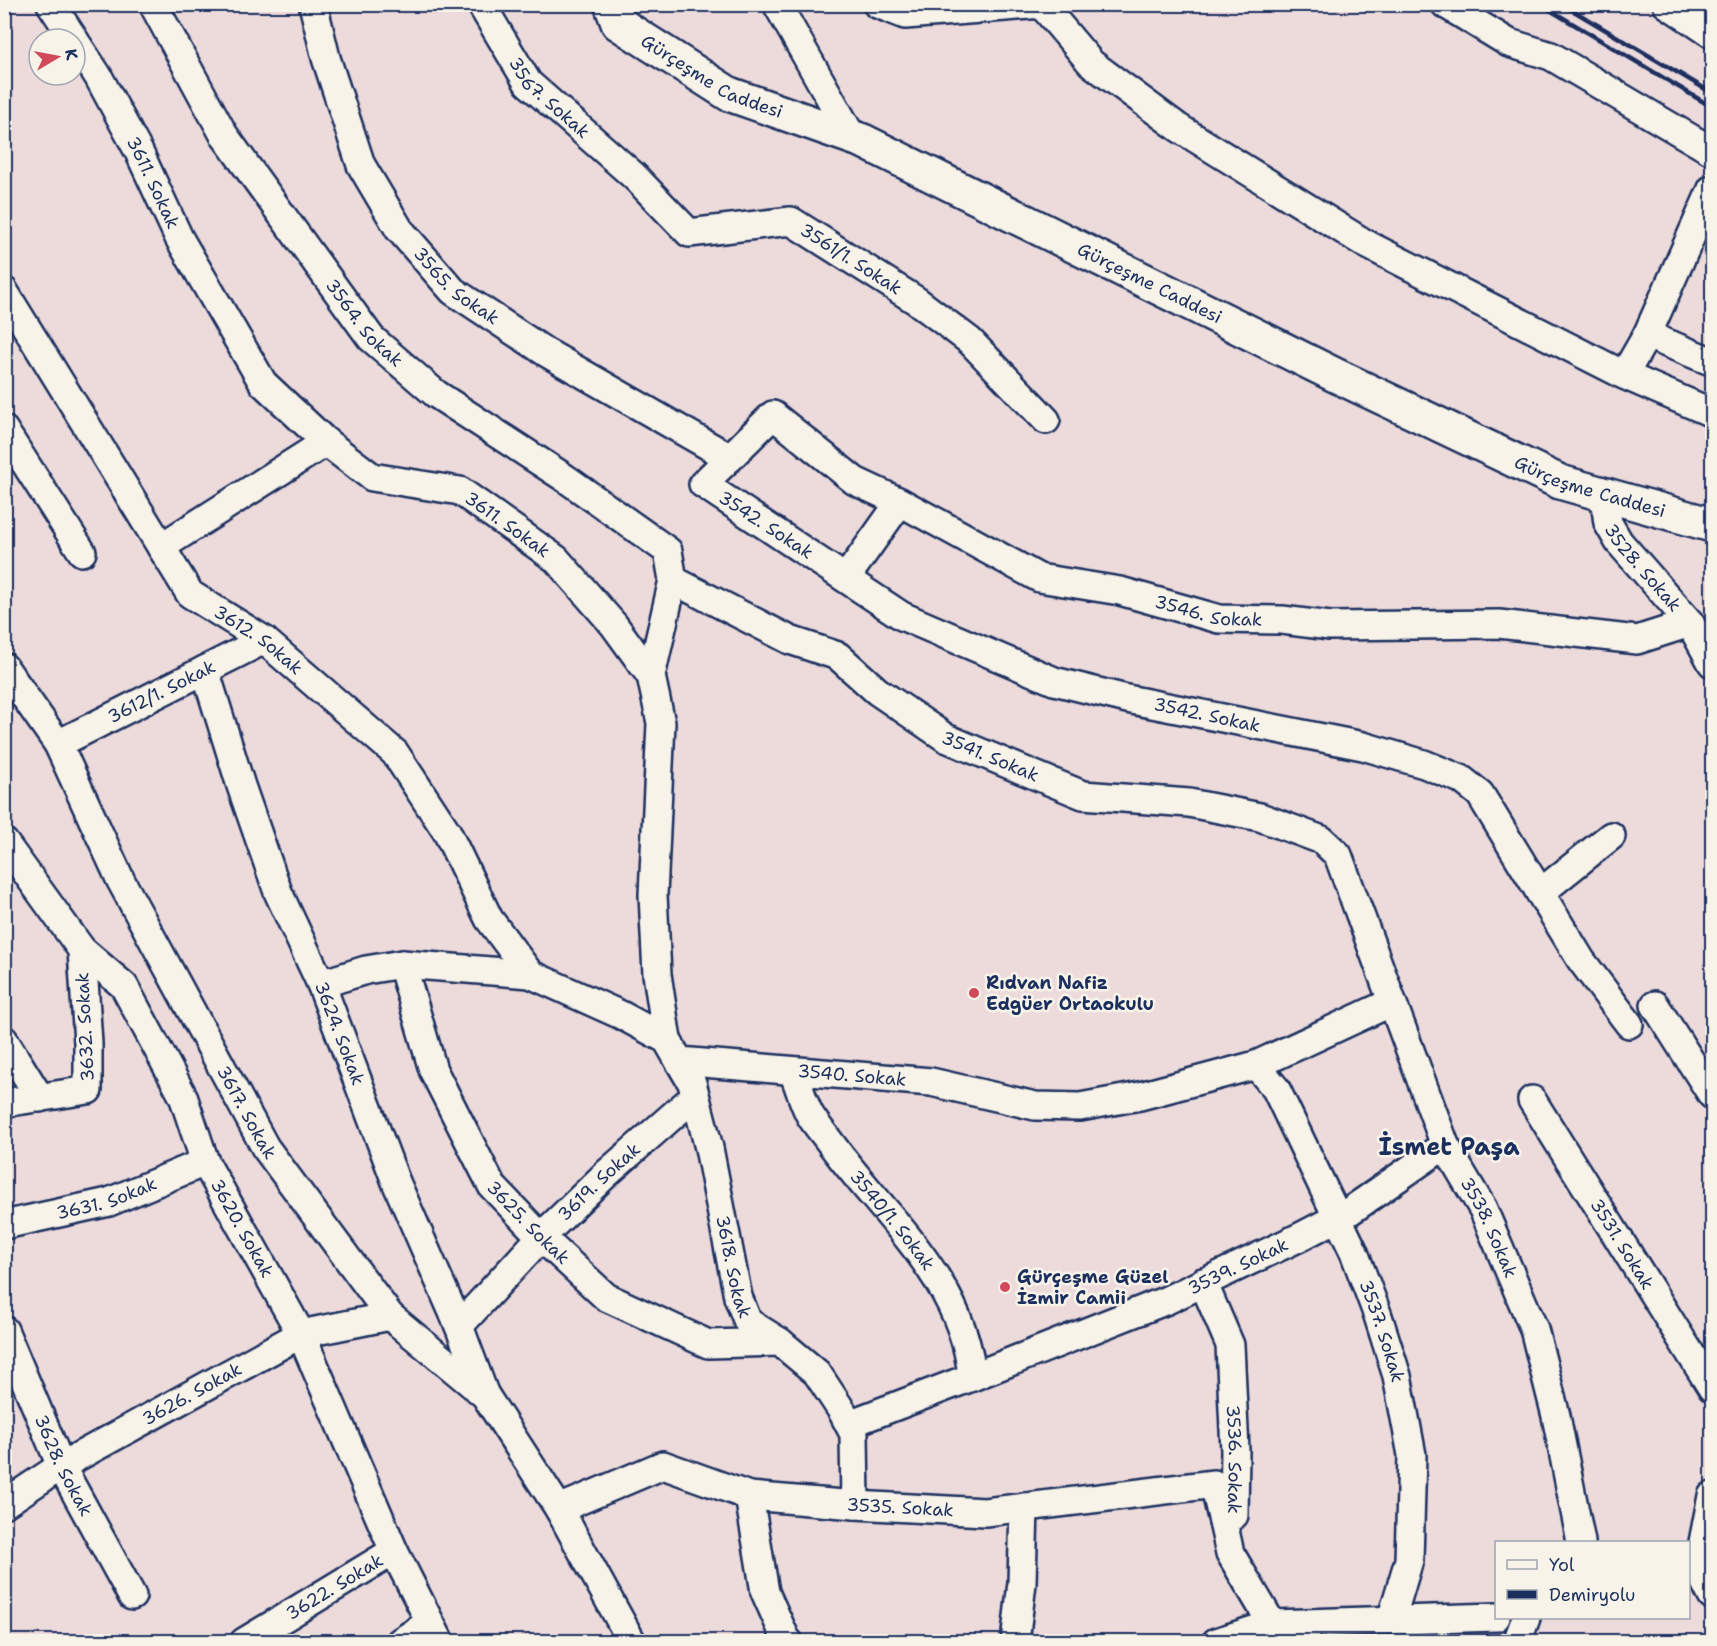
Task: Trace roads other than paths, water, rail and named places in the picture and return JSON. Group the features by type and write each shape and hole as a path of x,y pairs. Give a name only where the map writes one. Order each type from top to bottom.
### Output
{"main road":[{"name":"Gürçeşme Caddesi","path":"610,4 618,23 729,94 852,137 1346,380 1560,482 1713,525"}],"street":[{"name":"3611. Sokak","path":"51,4 66,27"},
{"name":"3564. Sokak","path":"153,4 224,135 371,338 436,394 565,478 668,551 673,580"},
{"name":"3565. Sokak","path":"313,4 326,58 361,165 399,229 453,291 548,353 730,458"},
{"name":"3567. Sokak","path":"481,4 528,83 634,176"},
{"path":"777,4 852,137"},
{"path":"877,4 905,15 1042,5 1091,63 1179,128 1366,244 1624,375 1713,414"},
{"path":"1445,4 1509,43 1551,56 1713,151"},
{"path":"1666,4 1713,34"},
{"name":"3611. Sokak","path":"87,60 139,152 179,238 263,383 326,442 372,477 460,491 556,559 614,626 651,676 661,723 653,895 657,974 673,1051"},
{"name":"3561/1. Sokak","path":"634,176 689,233 791,221 917,302 970,341 1046,420"},
{"path":"1624,375 1647,335 1713,189"},
{"name":"3612. Sokak","path":"4,291 190,594 264,640 395,753 447,832 489,919 530,974"},
{"path":"1647,335 1708,360 1713,359"},
{"name":"3546. Sokak","path":"730,458 773,415 855,481 900,502 1039,578 1119,591 1220,619 1282,620 1330,626 1499,624 1637,640 1690,623"},
{"path":"4,430 82,552"},
{"path":"161,547 326,442"},
{"name":"3542. Sokak","path":"730,458 704,484 902,616 1054,681 1127,699 1363,746 1424,764 1461,779 1480,794 1581,960 1629,1024"},
{"name":"3528. Sokak","path":"1604,494 1608,523 1619,542 1690,623 1713,663"},
{"path":"846,578 900,502"},
{"path":"651,676 673,580"},
{"name":"3541. Sokak","path":"673,580 790,640 837,656 877,691 946,738 1015,767 1083,795 1189,803 1260,817 1322,840 1338,855"},
{"name":"3612/1. Sokak","path":"58,744 264,640"},
{"name":"3617. Sokak","path":"4,667 58,744 121,881 265,1147 390,1316 485,1395 559,1509 632,1641"},
{"name":"3624. Sokak","path":"206,670 240,786 278,892 321,984 396,1182 459,1326 485,1395"},
{"path":"1540,893 1611,836"},
{"name":"3620. Sokak","path":"4,842 82,950 124,986 183,1096 205,1162 301,1334 393,1551 435,1632"},
{"name":"3538. Sokak","path":"1338,855 1445,1144 1483,1209 1534,1329 1557,1416 1581,1541"},
{"name":"3632. Sokak","path":"4,1103 88,1090 88,1043 82,950"},
{"name":"3540. Sokak","path":"321,984 366,970 402,964 530,974 621,1015 673,1051 793,1072 931,1082 1035,1106 1080,1107 1140,1096 1256,1065 1392,1002"},
{"name":"3625. Sokak","path":"402,964 433,1070 492,1186 541,1237 606,1298 708,1344 780,1342"},
{"path":"1655,1005 1713,1095"},
{"path":"4,1040 40,1098"},
{"name":"3618. Sokak","path":"673,1051 692,1083 709,1148 738,1297 748,1322 780,1342 817,1373 849,1424 854,1434 855,1505"},
{"name":"3537. Sokak","path":"1256,1065 1276,1089 1353,1252 1378,1316 1397,1376 1412,1455 1409,1560 1391,1620"},
{"name":"3540/1. Sokak","path":"793,1072 810,1114 852,1173 921,1254 953,1308 971,1357 972,1377"},
{"name":"3619. Sokak","path":"459,1326 541,1237 605,1175 695,1096"},
{"name":"3531. Sokak","path":"1532,1100 1713,1389"},
{"name":"3539. Sokak","path":"849,1424 1167,1300 1350,1211 1445,1144"},
{"name":"3631. Sokak","path":"4,1225 109,1202 205,1162"},
{"name":"3536. Sokak","path":"1203,1282 1230,1345 1235,1451 1234,1515 1223,1522 1230,1553 1272,1624"},
{"name":"3626. Sokak","path":"4,1504 61,1466 301,1334 390,1316"},
{"name":"3628. Sokak","path":"5,1332 61,1466 132,1596"},
{"name":"3535. Sokak","path":"559,1509 663,1465 748,1496 985,1512 1214,1484 1223,1522"},
{"path":"748,1496 765,1592 786,1639 789,1641"},
{"path":"1713,1496 1693,1569 1713,1596"},
{"path":"1015,1641 1022,1582 1024,1507"},
{"name":"3622. Sokak","path":"244,1641 393,1551"},
{"path":"1216,1641 1272,1624 1495,1617"},
{"path":"1517,1641 1525,1619"},
{"path":"400,1641 435,1632"}],"railway":[{"path":"1540,4 1712,107"},
{"path":"1562,4 1712,93"}],"place":[{"name":"Rıdvan Nafiz Edgüer Ortaokulu","path":"974,993"},
{"name":"Gürçeşme Güzel İzmir Camii","path":"1005,1287"}],"district":[{"name":"İsmet Paşa","path":"1449,1147"}]}
